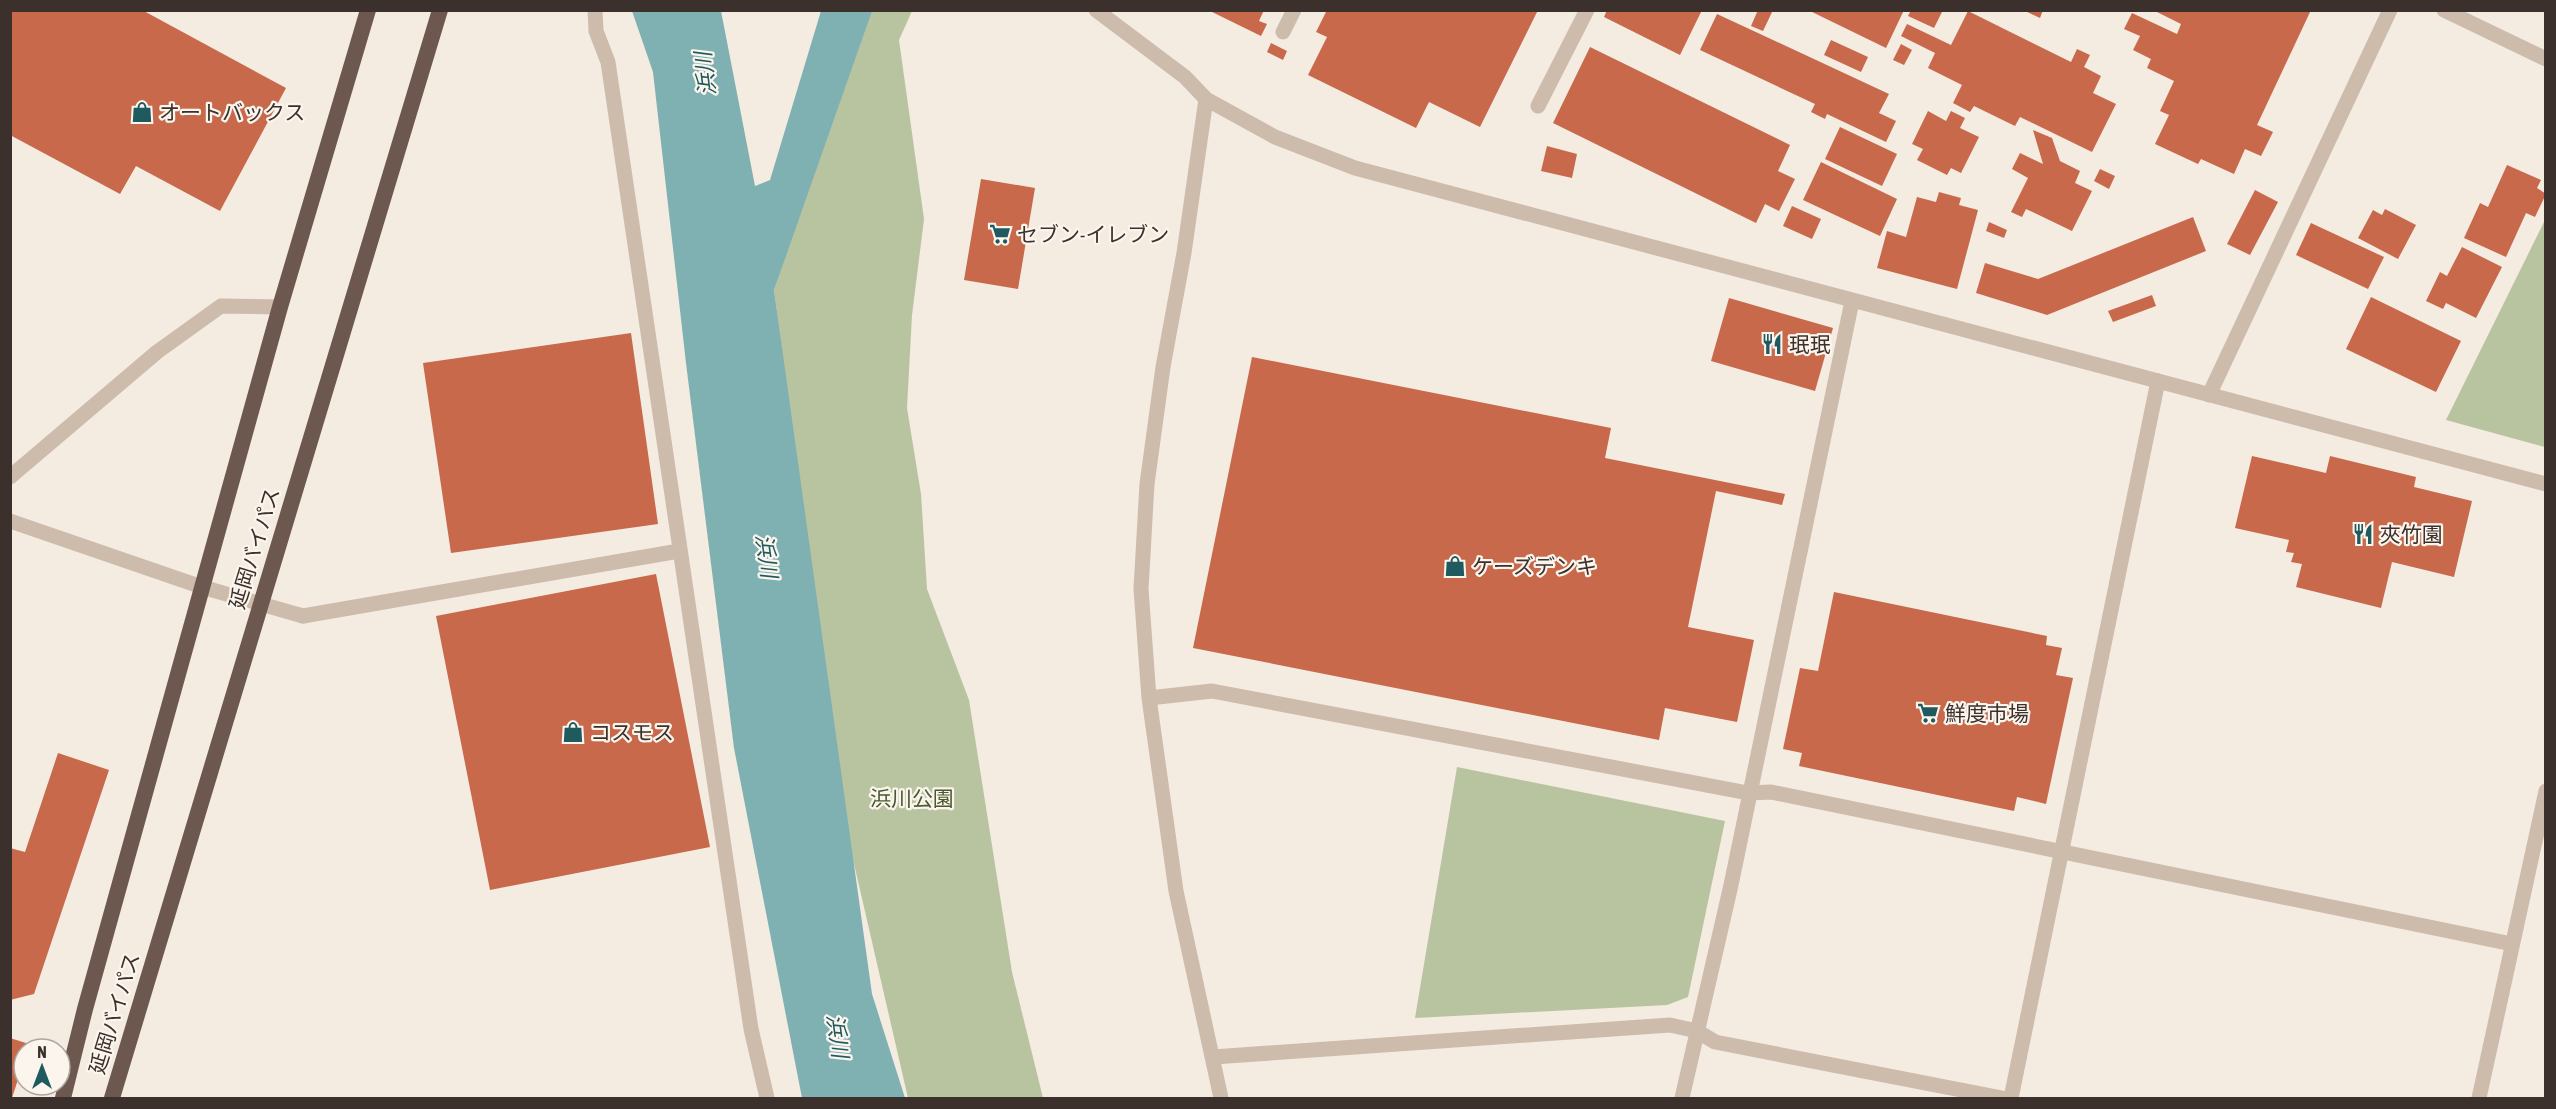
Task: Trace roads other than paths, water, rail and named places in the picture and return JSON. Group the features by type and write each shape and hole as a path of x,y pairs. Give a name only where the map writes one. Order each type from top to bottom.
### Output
{"highway":[{"name":"延岡バイパス","path":"63,1098 85,1009 280,307 368,10"},
{"name":"延岡バイパス","path":"112,1098 440,10"}],"street":[{"path":"595,10 597,31 609,73 751,1029 766,1098"},
{"path":"1096,10 1185,77 1206,99 1275,137 1355,168 2546,484"},
{"path":"1283,32 1294,10"},
{"path":"1538,106 1587,10"},
{"path":"2209,394 2390,10"},
{"path":"2444,10 2546,59"},
{"path":"1206,99 1184,253 1163,367 1147,484 1141,589 1149,698 1176,891 1221,1098"},
{"path":"1682,1098 1731,885 1748,793 1852,301"},
{"path":"10,477 157,352 220,306 280,307"},
{"path":"2011,1098 2158,381"},
{"path":"10,521 202,588 303,616 679,551"},
{"path":"1149,698 1212,691 1748,793 1771,792 2512,944"},
{"path":"2479,1098 2546,791"},
{"path":"1213,1057 1670,1025 1696,1031 1715,1042 2002,1098"}],"water":[{"name":"浜川","path":"632,11 721,11 755,186 770,180 821,11 872,11 774,290 872,994 905,1098 802,1098 734,748 686,363 653,72"}],"place":[{"name":"オートバックス","path":"142,112"},
{"name":"セブン-イレブン","path":"1000,234"},
{"name":"珉珉","path":"1772,344"},
{"name":"夾竹園","path":"2363,534"},
{"name":"ケーズデンキ","path":"1455,566"},
{"name":"鮮度市場","path":"1928,713"},
{"name":"コスモス","path":"573,732"}],"park label":[{"name":"浜川公園","path":"912,798"}]}
